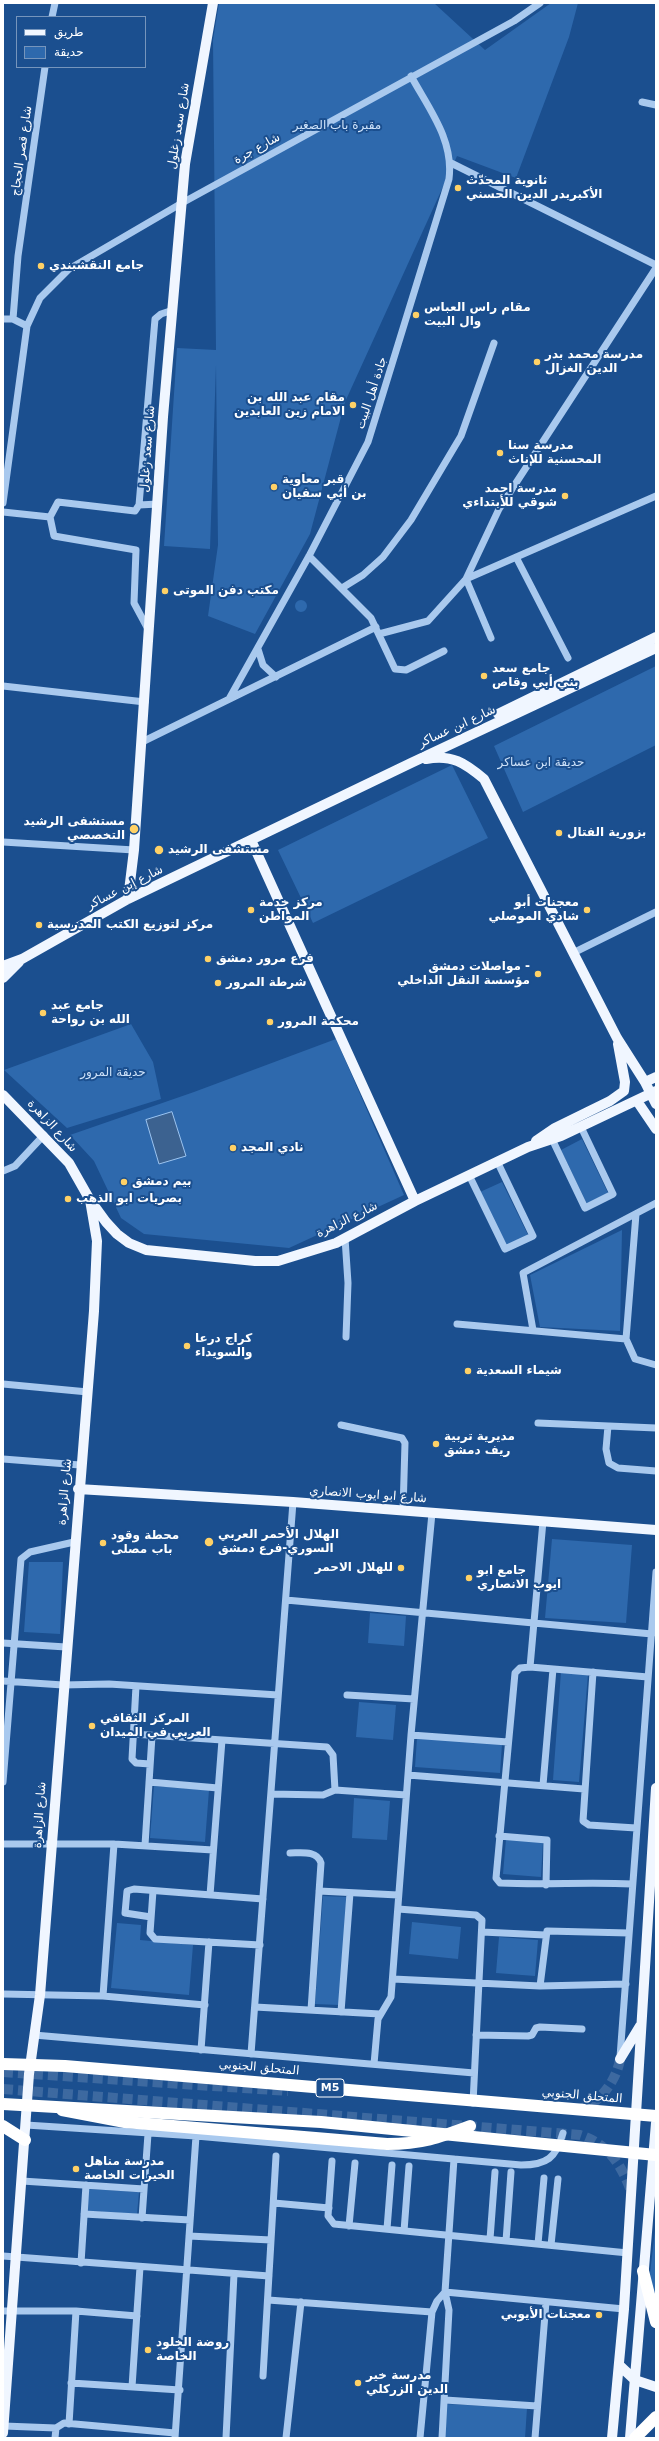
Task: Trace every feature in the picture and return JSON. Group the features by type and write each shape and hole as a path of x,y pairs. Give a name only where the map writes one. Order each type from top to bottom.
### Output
{"highway":[{"name":"المتحلق الجنوبي","path":"3,2064 65,2066 656,2116"},
{"path":"3,2104 321,2122 656,2155"},
{"path":"49,2107 125,2122 387,2144 415,2144 430,2141 470,2126"},
{"path":"3,2126 25,2140"},
{"path":"643,2272 656,2322"},
{"path":"635,2438 656,2418"}],"main road":[{"name":"شارع سعد زغلول","path":"128,899 134,850 158,504 182,203 186,164 213,3"},
{"name":"شارع ابن عساكر","path":"411,762 427,749 656,637"},
{"name":"شارع ابن عساكر","path":"411,762 656,648"},
{"path":"411,762 439,757 452,758 466,763 484,779 617,1038 653,1093 656,1104"},
{"name":"شارع إبن عساكر","path":"3,966 22,959 128,899 411,762"},
{"path":"251,840 415,1201"},
{"path":"3,978 22,959"},
{"name":"شارع الزاهرة","path":"528,1147 554,1128 610,1101 624,1091 625,1082 617,1038"},
{"path":"645,1082 656,1077"},
{"name":"شارع الزاهرة","path":"4,1094 44,1135 73,1169 90,1200 117,1234 129,1243 146,1250 232,1260 278,1261 307,1253 345,1238 415,1201 528,1147 581,1127 653,1093"},
{"path":"637,1101 656,1129"},
{"name":"شارع الزاهرة","path":"3,2433 8,2312 17,2258 26,2125 34,2035 40,1995 78,1489 88,1392 97,1259 97,1241 90,1200"},
{"name":"شارع ابو ايوب الانصاري","path":"78,1489 293,1502 656,1530"},
{"path":"612,2438 628,2252 646,1923 654,1854 656,1788"},
{"path":"646,1923 656,1911"},
{"path":"620,2059 641,2024"},
{"path":"630,2438 656,2123"},
{"path":"619,2365 635,2380 656,2387"}],"street":[{"path":"52,16 55,3"},
{"name":"شارع جرة","path":"3,503 27,326 40,298 70,269 182,203 411,76 514,21 540,3"},
{"name":"شارع قصر الحجاج","path":"13,319 18,256 45,68"},
{"name":"جادة أهل البيت","path":"229,699 258,649 360,461 375,423 449,179 451,164 445,139 411,76"},
{"path":"642,102 656,105"},
{"path":"142,742 229,699 377,631 428,621 466,580 499,509 656,267 451,164"},
{"path":"150,630 134,603 136,550 54,536 50,517 58,502 135,511 139,505 155,319 173,310"},
{"path":"3,319 13,319 27,326"},
{"path":"342,588 363,576 383,557 411,520 461,436 494,343"},
{"path":"466,580 656,496"},
{"path":"139,505 158,504"},
{"path":"3,512 50,517"},
{"path":"309,556 364,610 377,631 392,665 400,671 406,670 444,651"},
{"path":"516,558 568,658"},
{"path":"466,580 491,638"},
{"path":"258,649 263,665 276,677"},
{"path":"3,686 145,702"},
{"path":"3,842 134,850"},
{"path":"573,953 656,912"},
{"path":"552,1139 585,1208 613,1194 581,1127"},
{"path":"3,1171 15,1166 44,1135"},
{"path":"469,1175 505,1249 533,1236 497,1162"},
{"path":"533,1330 523,1273 656,1203"},
{"path":"636,1214 626,1339 635,1359 656,1365"},
{"path":"345,1238 348,1283 346,1337"},
{"path":"457,1324 626,1339"},
{"path":"3,1384 88,1392"},
{"path":"538,1423 656,1428"},
{"path":"341,1425 402,1438 405,1443 403,1510"},
{"path":"608,1426 606,1449 609,1463 618,1468 656,1471"},
{"path":"3,1459 80,1465"},
{"path":"251,2054 293,1502"},
{"path":"374,2064 380,2014 389,2002 393,1979 398,1895 414,1699 432,1513"},
{"path":"530,1667 543,1521"},
{"path":"3,1782 6,1682 13,1643 23,1556 30,1552 74,1542"},
{"path":"620,2059 656,1572"},
{"path":"286,1600 652,1634"},
{"path":"3,1643 66,1647"},
{"path":"632,1884 580,1883 546,1885 500,1883 496,1880 499,1836 513,1676 520,1668 530,1667 648,1677"},
{"path":"543,1785 553,1669"},
{"path":"593,1672 582,1818 584,1823 636,1828"},
{"path":"6,1682 63,1685 136,1686 278,1695"},
{"path":"136,1686 132,1759 136,1763 150,1764"},
{"path":"347,1695 414,1699"},
{"path":"133,1734 275,1743 331,1749 334,1755 335,1790"},
{"path":"411,1735 508,1742"},
{"path":"145,1845 152,1736"},
{"path":"210,1895 222,1740"},
{"path":"408,1775 584,1789"},
{"path":"149,1782 218,1788"},
{"path":"271,1794 323,1795 335,1790 406,1795"},
{"path":"499,1836 547,1840 546,1885"},
{"path":"3,1844 114,1844 213,1850"},
{"path":"103,1996 114,1844"},
{"path":"290,1853 314,1854 319,1857 321,1863 311,2010"},
{"path":"151,1918 126,1915 124,1912 126,1895 132,1889 263,1899"},
{"path":"153,1891 150,1933 155,1939 260,1945"},
{"path":"319,1891 398,1895"},
{"path":"342,2012 350,1893"},
{"path":"398,1909 476,1915 482,1920 473,2103"},
{"path":"540,1986 545,1935 549,1930 629,1933"},
{"path":"482,1932 545,1935"},
{"path":"201,2050 209,1942"},
{"path":"393,1979 540,1986 626,1984"},
{"path":"3,1994 103,1996 204,2005"},
{"path":"255,2006 380,2014"},
{"path":"476,2035 528,2036 532,2035 536,2028 540,2027 582,2029"},
{"path":"34,2035 474,2073"},
{"path":"26,2125 196,2136 521,2165 540,2164 553,2156 563,2133"},
{"path":"142,2218 148,2134"},
{"path":"4,2426 56,2428 61,2424 68,2424 175,2435 180,2390 196,2136"},
{"path":"263,2376 276,2156"},
{"path":"442,2438 450,2310 445,2292 454,2159"},
{"path":"332,2161 328,2216 331,2222 349,2226 448,2236 628,2252"},
{"path":"349,2226 355,2163"},
{"path":"387,2229 392,2165"},
{"path":"404,2231 409,2166"},
{"path":"490,2239 495,2172"},
{"path":"506,2241 511,2172"},
{"path":"538,2244 544,2178"},
{"path":"551,2245 558,2179"},
{"path":"22,2181 144,2189"},
{"path":"81,2263 86,2185"},
{"path":"274,2203 329,2208"},
{"path":"84,2214 190,2220"},
{"path":"189,2236 271,2240"},
{"path":"3,2256 269,2276"},
{"path":"132,2387 140,2267"},
{"path":"226,2438 234,2274"},
{"path":"445,2292 624,2309"},
{"path":"420,2438 432,2312 436,2301 445,2292"},
{"path":"268,2300 432,2312"},
{"path":"286,2438 300,2302"},
{"path":"535,2438 546,2302"},
{"path":"8,2312 76,2311 137,2316"},
{"path":"68,2424 76,2311"},
{"path":"71,2382 180,2390"},
{"path":"445,2400 537,2406"},
{"path":"55,2438 56,2428"}],"green space":[{"name":"مقبرة باب الصغير","path":"219,3 434,3 485,50 551,3 578,3 569,37 516,178 457,156 345,402 310,534 255,634 208,616 218,545 216,365 210,549 164,546 177,348 216,350 213,40"},
{"path":"299,600 303,600 307,606 303,612 299,612 295,608 295,604"},
{"name":"حديقة ابن عساكر","path":"656,666 656,745 523,812 494,746"},
{"path":"452,765 488,838 313,923 278,850"},
{"name":"حديقة المرور","path":"131,1024 153,1062 161,1099 67,1128 4,1070"},
{"name":"نادي المجد","path":"336,1039 404,1195 289,1248 144,1234 121,1218 94,1161 70,1135 194,1092"},
{"path":"582,1139 608,1193 587,1204 561,1150"},
{"path":"502,1182 528,1235 506,1246 480,1192"},
{"path":"622,1230 620,1331 540,1327 530,1275"},
{"path":"552,1539 632,1545 626,1623 545,1618"},
{"path":"29,1562 63,1562 60,1634 24,1632"},
{"path":"370,1613 406,1616 404,1646 368,1643"},
{"path":"561,1672 588,1674 579,1782 553,1780"},
{"path":"359,1702 396,1705 393,1740 356,1737"},
{"path":"417,1738 502,1744 500,1773 415,1767"},
{"path":"154,1786 209,1790 205,1842 150,1838"},
{"path":"354,1798 390,1801 387,1840 352,1838"},
{"path":"506,1839 543,1841 541,1877 503,1874"},
{"path":"323,1896 347,1897 339,2005 315,2004"},
{"path":"412,1922 461,1927 458,1959 409,1954"},
{"path":"117,1923 141,1925 140,1940 193,1945 189,1995 111,1988"},
{"path":"499,1937 538,1940 535,1976 496,1973"},
{"path":"89,2189 139,2192 137,2214 87,2211"},
{"path":"656,2222 656,2310 650,2273"},
{"path":"446,2404 527,2408 525,2438 444,2438"}],"shaded area":[{"path":"172,1112 186,1156 159,1164 146,1120"}],"tunnel":[{"path":"577,2110 593,2103 606,2090 615,2075 620,2059"},
{"path":"3,2072 288,2091"},
{"path":"3,2089 580,2135 598,2144 612,2156 623,2172 631,2191"}],"place":[{"name":"ثانوية المحدّث الأكبربدر الدين الحسني","path":"458,188"},
{"name":"جامع النقشبندي","path":"41,266"},
{"name":"مقام راس العباس وال البيت","path":"416,315"},
{"name":"مدرسة محمد بدر الدين الغزال","path":"537,362"},
{"name":"مقام عبد الله بن الامام زين العابدين","path":"353,405"},
{"name":"مدرسة سنا المحسنية للإناث","path":"500,453"},
{"name":"قبر معاوية بن أبي سفيان","path":"274,487"},
{"name":"مدرسة احمد شوقي للأبتداءي","path":"565,496"},
{"name":"مكتب دفن الموتى","path":"165,591"},
{"name":"جامع سعد بني أبي وقاص","path":"484,676"},
{"name":"مستشفى الرشيد التخصصي","path":"134,829"},
{"name":"بزورية الفتال","path":"559,833"},
{"name":"مستشفى الرشيد","path":"159,850"},
{"name":"مركز خدمة المواطن","path":"251,910"},
{"name":"معجنات أبو شادي الموصلي","path":"587,910"},
{"name":"مركز لتوزيع الكتب المدرسية","path":"39,925"},
{"name":"فرع مرور دمشق","path":"208,959"},
{"name":"مواصلات دمشق - مؤسسة النقل الداخلي","path":"538,974"},
{"name":"شرطة المرور","path":"218,983"},
{"name":"جامع عبد الله بن رواحة","path":"43,1013"},
{"name":"محكمة المرور","path":"270,1022"},
{"name":"نادي المجد","path":"233,1148"},
{"name":"بيم دمشق","path":"124,1182"},
{"name":"بصريات ابو الذهب","path":"68,1199"},
{"name":"كراج درعا والسويداء","path":"187,1346"},
{"name":"شيماء السعدية","path":"468,1371"},
{"name":"مديرية تربية ريف دمشق","path":"436,1444"},
{"name":"الهلال الأحمر العربي السوري-فرع دمشق","path":"209,1542"},
{"name":"محطة وقود باب مصلى","path":"103,1543"},
{"name":"للهلال الاحمر","path":"401,1568"},
{"name":"جامع ابو ايوب الانصاري","path":"469,1578"},
{"name":"المركز الثقافي العربي في الميدان","path":"92,1726"},
{"name":"مدرسة مناهل الخيرات الخاصة","path":"76,2169"},
{"name":"معجنات الأيوبي","path":"599,2315"},
{"name":"روضة الخلود الخاصة","path":"148,2350"},
{"name":"مدرسة خير الدين الزركلي","path":"358,2383"}]}
